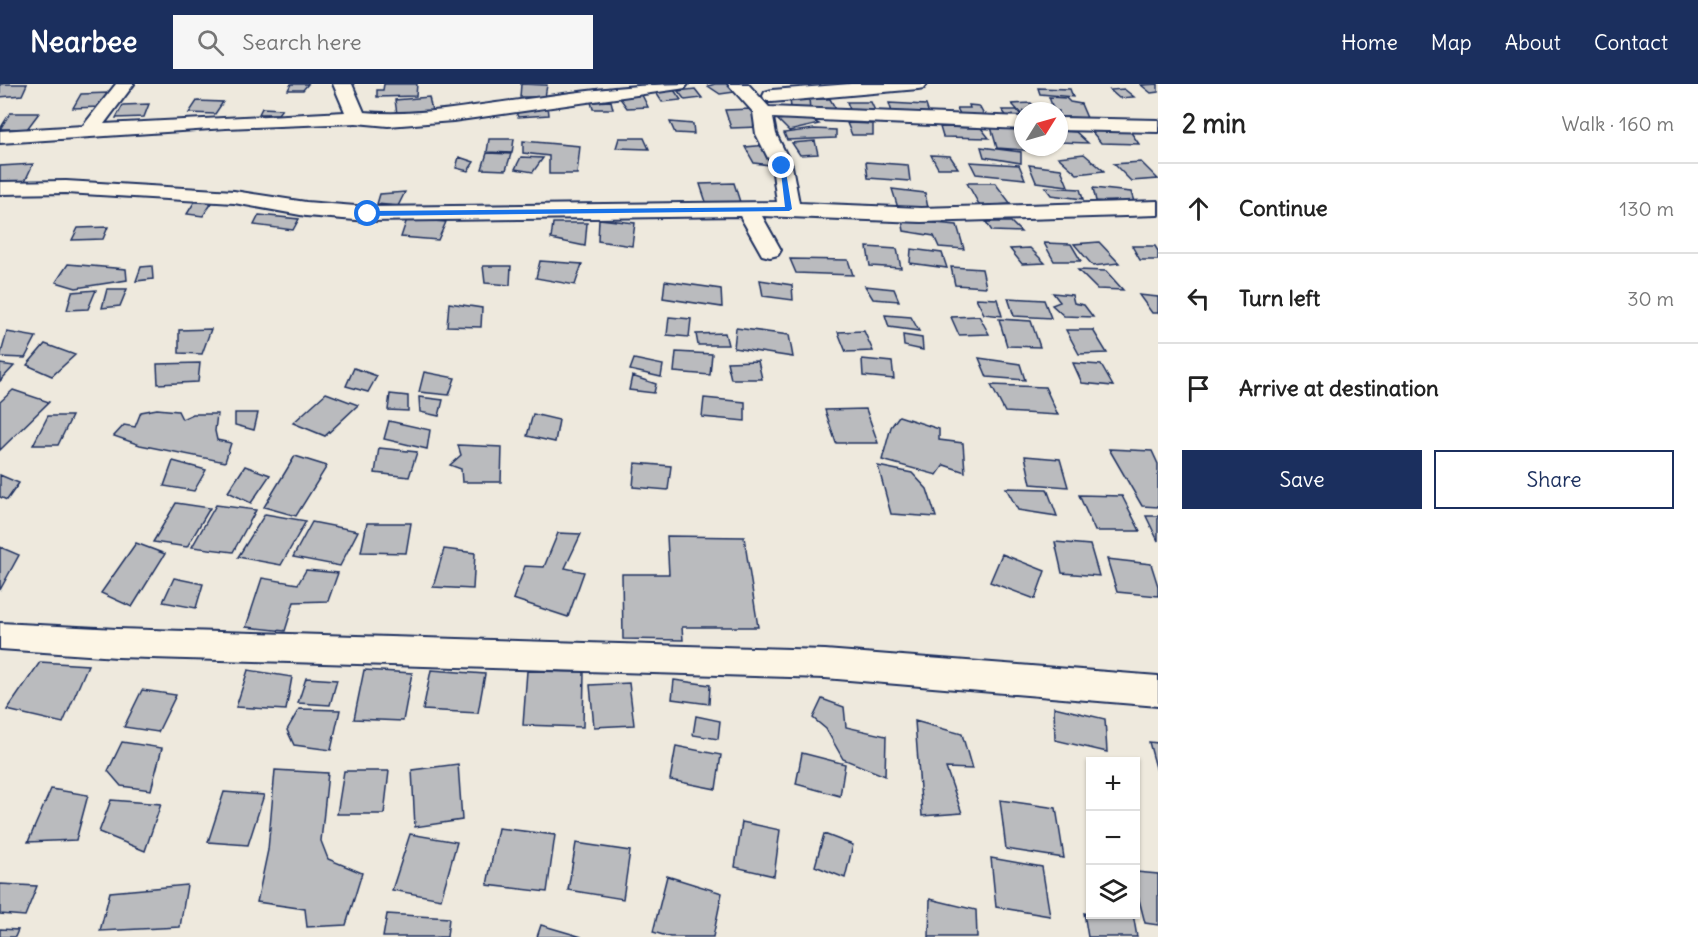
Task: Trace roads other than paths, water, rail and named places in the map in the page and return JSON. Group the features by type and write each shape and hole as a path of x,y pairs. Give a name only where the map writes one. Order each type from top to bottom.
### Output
{"street":[{"path":"90,130 125,84"},
{"path":"342,84 356,117"},
{"path":"0,137 90,130 356,117 388,120 453,115 679,84"},
{"path":"737,84 758,105 766,134 782,166 789,209"},
{"path":"758,105 918,84"},
{"path":"758,105 1014,122"},
{"path":"1068,123 1158,126"},
{"path":"0,188 66,187 224,196 306,209 368,214 789,209 921,215 1158,208"},
{"path":"748,210 770,250"},
{"path":"0,636 128,643 825,664 1158,691"}]}
